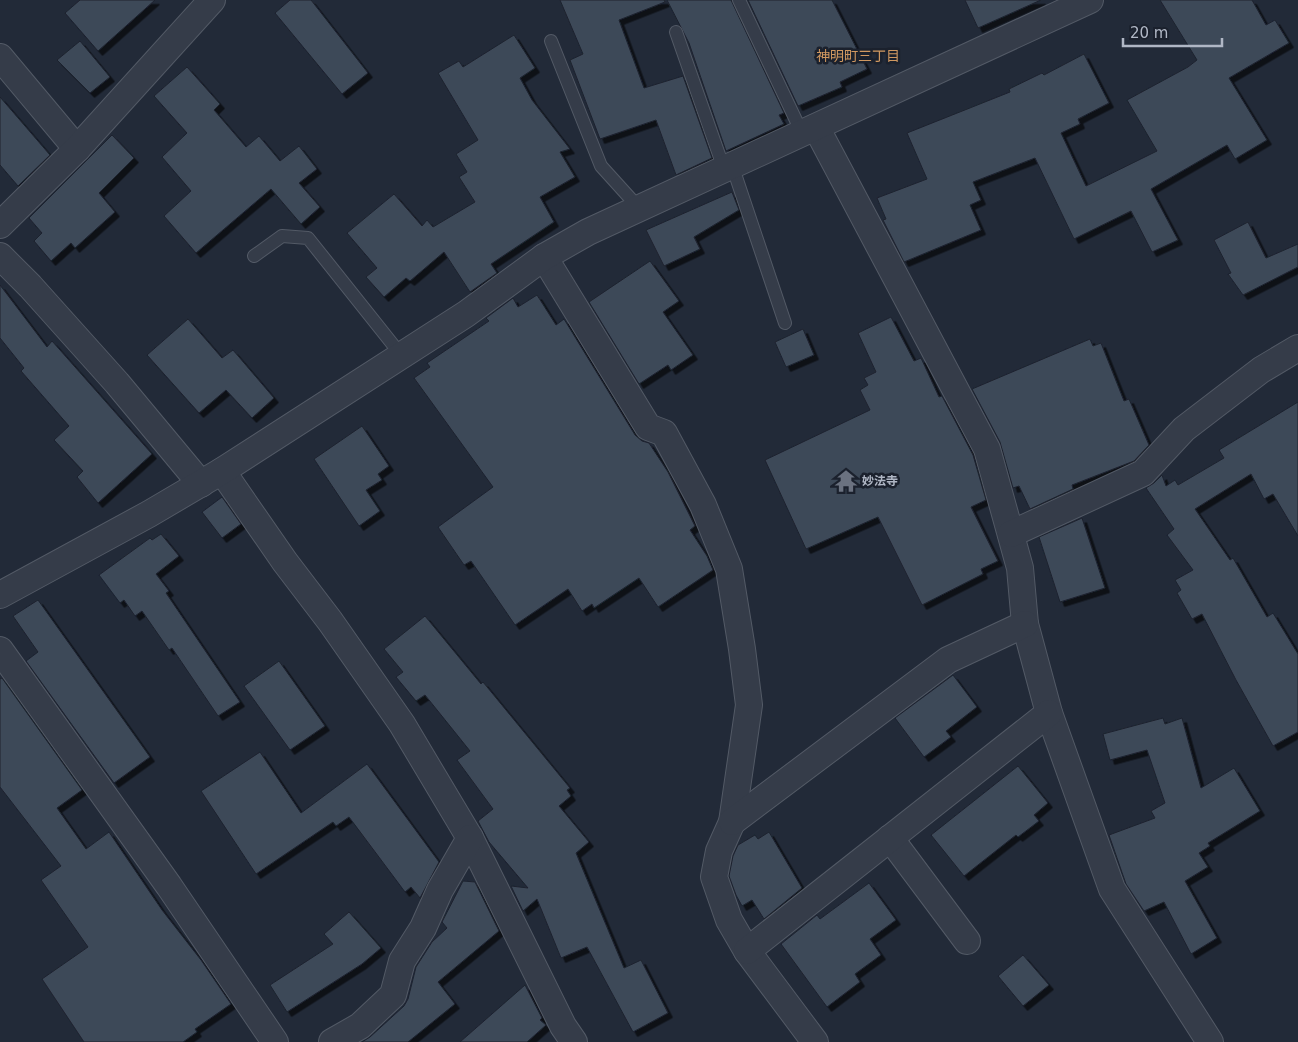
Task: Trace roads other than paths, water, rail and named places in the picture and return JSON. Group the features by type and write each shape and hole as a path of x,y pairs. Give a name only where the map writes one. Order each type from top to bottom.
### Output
{"street":[{"path":"0,225 77,150 212,0"},
{"path":"0,595 212,478 466,314 544,257 588,232 1090,0"},
{"path":"0,57 77,150"},
{"path":"809,130 987,449 1020,568 1025,624 1048,714 1112,889 1210,1042"},
{"path":"0,256 30,286 117,383 212,478 285,562 330,621 402,724 470,838 562,1037"},
{"path":"544,257 648,427 664,433 702,505 729,569 749,705 732,822 719,851 714,877 729,920 747,951 815,1042"},
{"path":"1011,534 1143,473 1184,429 1262,370 1298,348"},
{"path":"732,822 948,660 1025,624"},
{"path":"0,650 169,886 276,1042"},
{"path":"747,951 1048,714"},
{"path":"332,1042 360,1026 393,995 402,961 423,928 440,890 470,838"},
{"path":"890,838 967,941"}],"lane":[{"path":"739,0 809,130"},
{"path":"676,32 785,323"},
{"path":"551,41 601,166 640,208"},
{"path":"254,256 282,236 308,238 402,356"}],"place":[{"name":"妙法寺","path":"846,481"}],"district":[{"name":"神明町三丁目","path":"858,56"}]}
